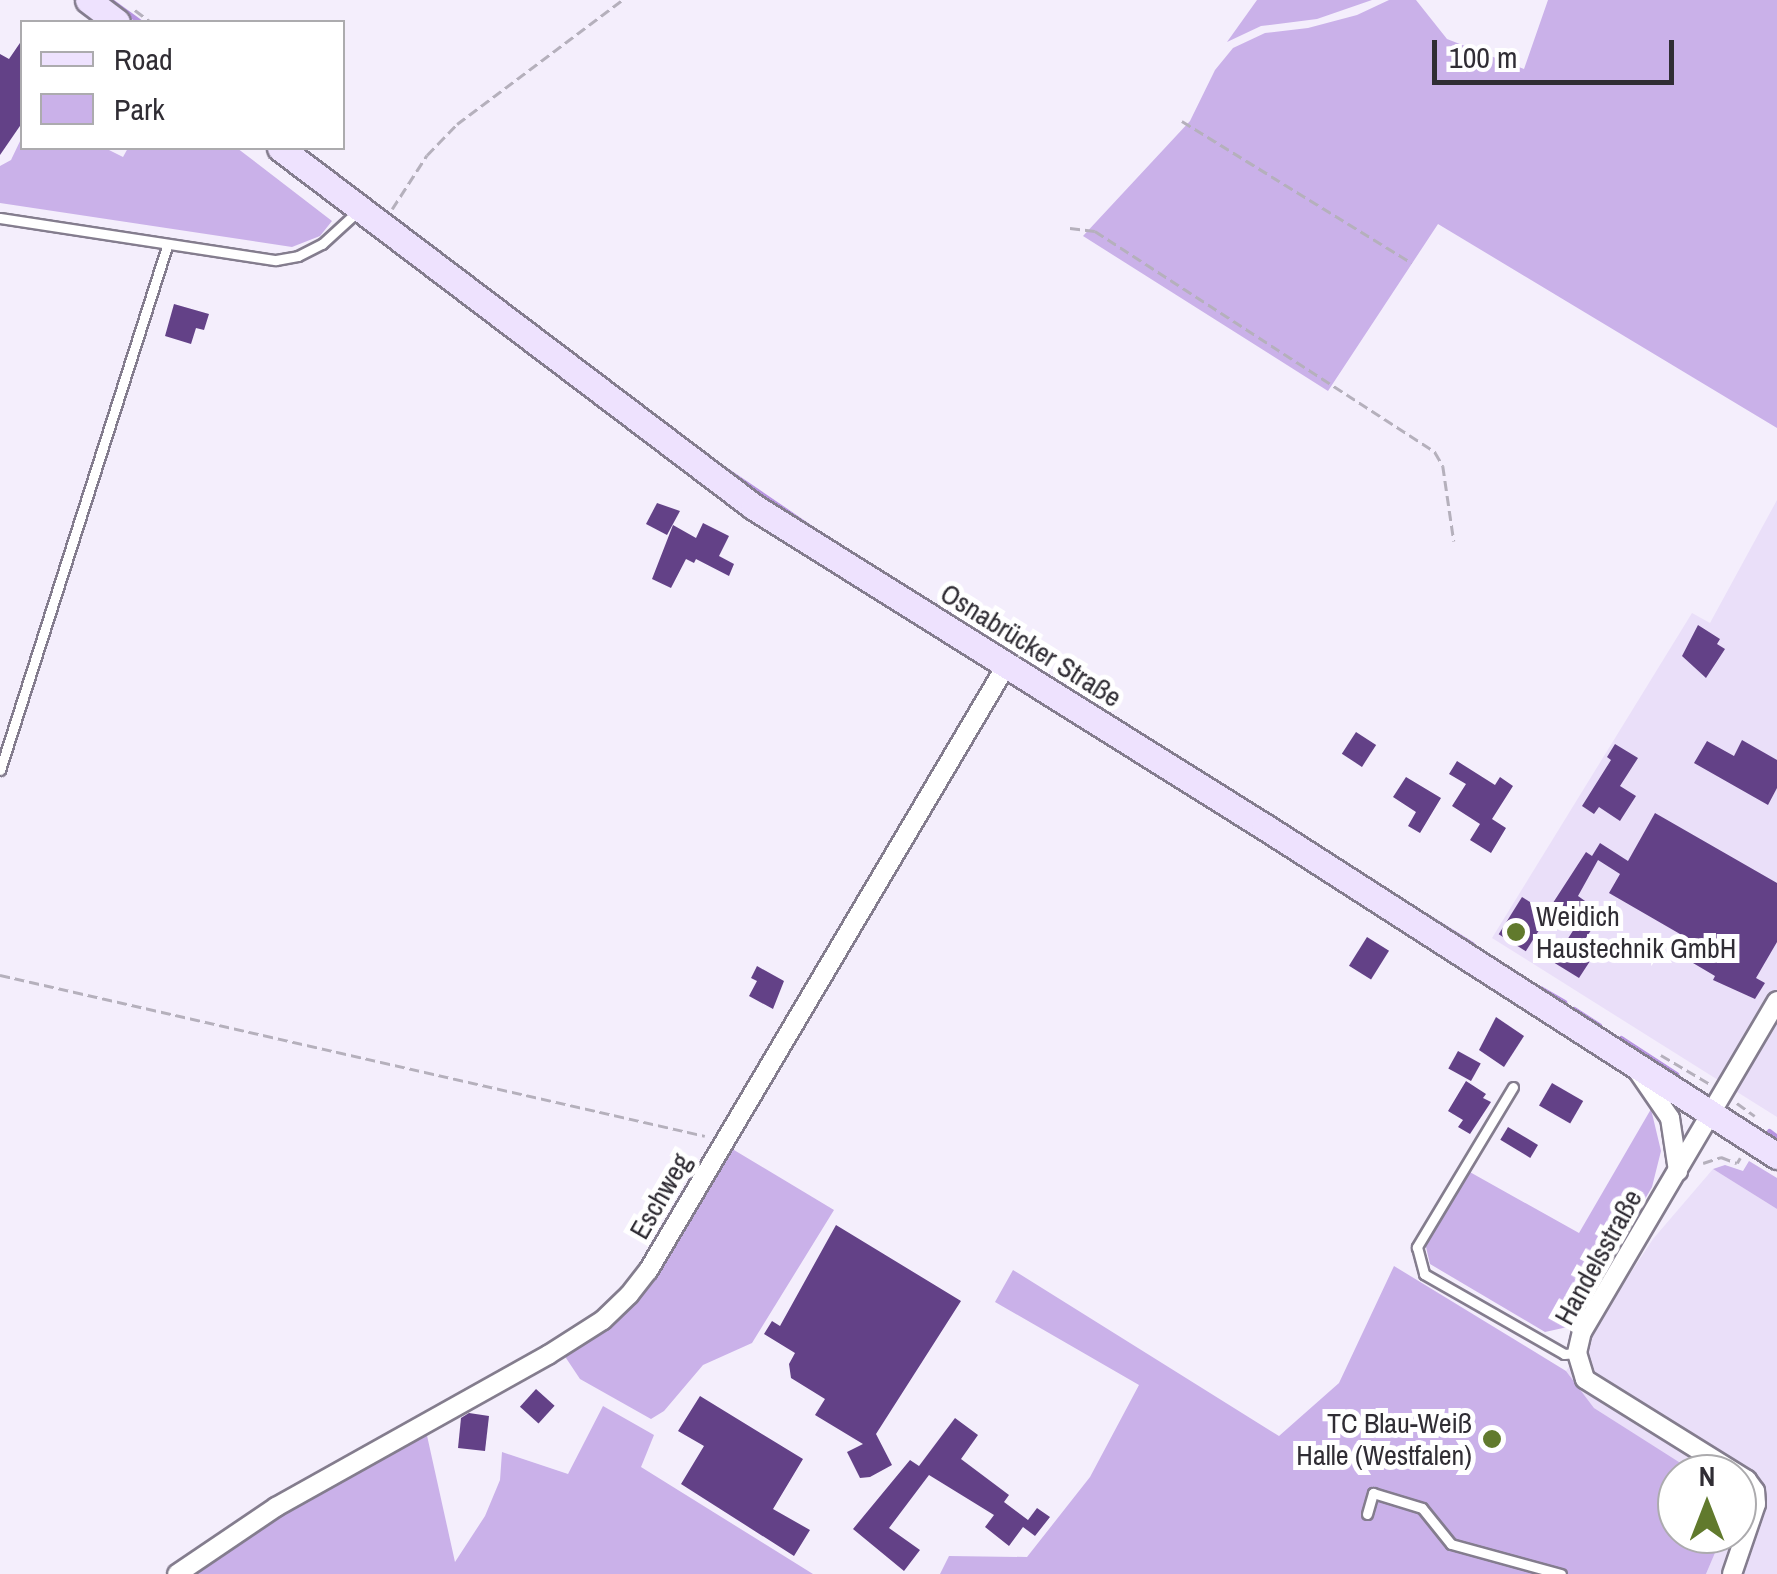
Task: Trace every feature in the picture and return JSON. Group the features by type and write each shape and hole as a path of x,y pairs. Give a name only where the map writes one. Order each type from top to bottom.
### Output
{"main road":[{"path":"88,0 114,20"},
{"name":"Osnabrücker Straße","path":"283,150 754,507 1777,1156"}],"street":[{"name":"Eschweg","path":"178,1574 276,1507 548,1355 602,1320 648,1270 1006,666"},
{"name":"Handelsstraße","path":"1732,1574 1756,1504 1755,1491 1746,1480 1585,1379 1576,1353 1582,1332 1777,1001"},
{"name":"Handelsstraße","path":"1632,1064 1670,1118 1678,1172"}],"lane":[{"path":"0,218 276,260 298,256 322,244 360,209"},
{"path":"0,770 167,246"},
{"path":"1513,1086 1417,1248 1424,1274 1564,1354 1576,1353"},
{"path":"1368,1514 1373,1493 1422,1508 1451,1544 1561,1574"}],"path":[{"path":"122,0 149,20"},
{"path":"397,202 427,155 457,124 622,0"},
{"path":"1182,120 1412,263"},
{"path":"1070,228 1095,231 1436,452 1443,466 1454,541"},
{"path":"0,975 651,1121 704,1135 721,1145"},
{"path":"1678,1172 1721,1156 1737,1162 1742,1156"}],"shaded area":[{"path":"1777,500 1777,1117 1492,938 1692,613 1710,623"},
{"path":"1713,1169 1777,1209 1777,1574 1706,1574 1714,1554 1757,1554 1757,1454 1665,1454 1594,1408 1566,1371 1653,1239"}],"green space":[{"path":"1257,0 1372,0 1317,19 1261,26 1227,42"},
{"path":"1389,0 1416,0 1447,39 1524,69 1548,0 1777,0 1777,428 1438,224 1328,391 1083,236 1190,121 1215,70 1233,48 1265,33 1308,28 1357,15"},
{"path":"20,141 20,150 109,150 123,157 127,150 240,150 332,221 320,236 292,247 0,203 0,166 11,160"},
{"path":"1651,1109 1661,1151 1652,1187 1572,1326 1545,1332 1430,1264 1425,1243 1468,1171 1579,1233"},
{"path":"729,1147 834,1210 752,1343 703,1365 664,1411 651,1419 580,1379 564,1355 600,1329"},
{"path":"1749,1161 1777,1178 1777,1209 1713,1169 1725,1165 1743,1171"},
{"path":"1394,1266 1566,1371 1594,1408 1666,1454 1657,1454 1657,1554 1714,1554 1706,1574 940,1574 949,1556 1027,1557 1090,1477 1139,1385 995,1302 1013,1270 1279,1436 1339,1383"},
{"path":"603,1406 654,1435 641,1467 813,1574 189,1574 264,1522 426,1431 455,1562 485,1516 500,1480 502,1452 568,1474"}],"building":[{"path":"20,43 20,126 0,155 0,54 9,59"},
{"path":"174,304 209,314 204,330 196,328 191,344 165,336"},
{"path":"657,503 680,511 667,535 646,524"},
{"path":"703,523 729,536 719,556 734,564 729,576 696,559 694,563 686,559 671,588 652,579 673,525 696,538"},
{"path":"1698,625 1720,639 1717,644 1725,649 1706,678 1682,656"},
{"path":"1356,732 1376,745 1362,767 1342,754"},
{"path":"1742,740 1777,760 1777,788 1768,805 1694,763 1707,741 1734,756"},
{"path":"1615,744 1638,758 1620,786 1636,796 1620,821 1599,807 1594,814 1582,806 1611,760 1607,757"},
{"path":"1457,761 1495,785 1500,777 1513,786 1492,819 1506,828 1491,853 1470,840 1480,824 1452,806 1466,784 1449,774"},
{"path":"1406,777 1441,798 1420,833 1408,826 1416,812 1393,797"},
{"path":"1655,813 1777,883 1777,942 1756,978 1765,983 1755,999 1713,980 1715,976 1671,950 1680,934 1609,893 1620,874 1598,860 1578,896 1602,913 1579,949 1592,958 1579,978 1553,962 1576,926 1549,909 1586,852 1592,856 1600,843 1628,861"},
{"path":"1522,897 1549,914 1526,951 1499,934"},
{"path":"1367,937 1389,951 1371,980 1349,966"},
{"path":"757,966 784,981 773,1009 749,996 757,981 751,978"},
{"path":"1496,1017 1524,1036 1504,1067 1479,1050"},
{"path":"1458,1051 1481,1064 1471,1081 1448,1068"},
{"path":"1466,1081 1491,1102 1470,1134 1458,1127 1463,1120 1448,1111"},
{"path":"1552,1083 1583,1101 1570,1124 1539,1106"},
{"path":"1508,1127 1538,1145 1530,1158 1500,1140"},
{"path":"836,1225 961,1301 876,1434 892,1465 870,1477 860,1478 847,1452 863,1444 815,1415 825,1399 791,1378 789,1364 795,1353 764,1334 772,1321 780,1326"},
{"path":"536,1389 555,1406 539,1424 520,1407"},
{"path":"700,1396 803,1459 773,1509 810,1530 794,1556 681,1484 704,1446 678,1431"},
{"path":"469,1413 489,1416 485,1451 458,1448 461,1418"},
{"path":"955,1418 978,1435 961,1459 1009,1495 1004,1502 1028,1520 1037,1508 1050,1517 1035,1536 1023,1527 1009,1546 985,1527 994,1515 929,1475 889,1528 920,1550 904,1571 853,1529 910,1460 919,1466"}],"waterway":[{"path":"110,0 137,20"},
{"path":"719,465 829,540"},
{"path":"1427,916 1472,944"},
{"path":"1540,988 1564,1002"},
{"path":"1574,1009 1599,1025"},
{"path":"1621,1038 1676,1074"},
{"path":"1769,1131 1777,1137"}],"place":[{"name":"Weidich Haustechnik GmbH","path":"1516,932"},
{"name":"TC Blau-Weiß Halle (Westfalen)","path":"1492,1439"}]}
